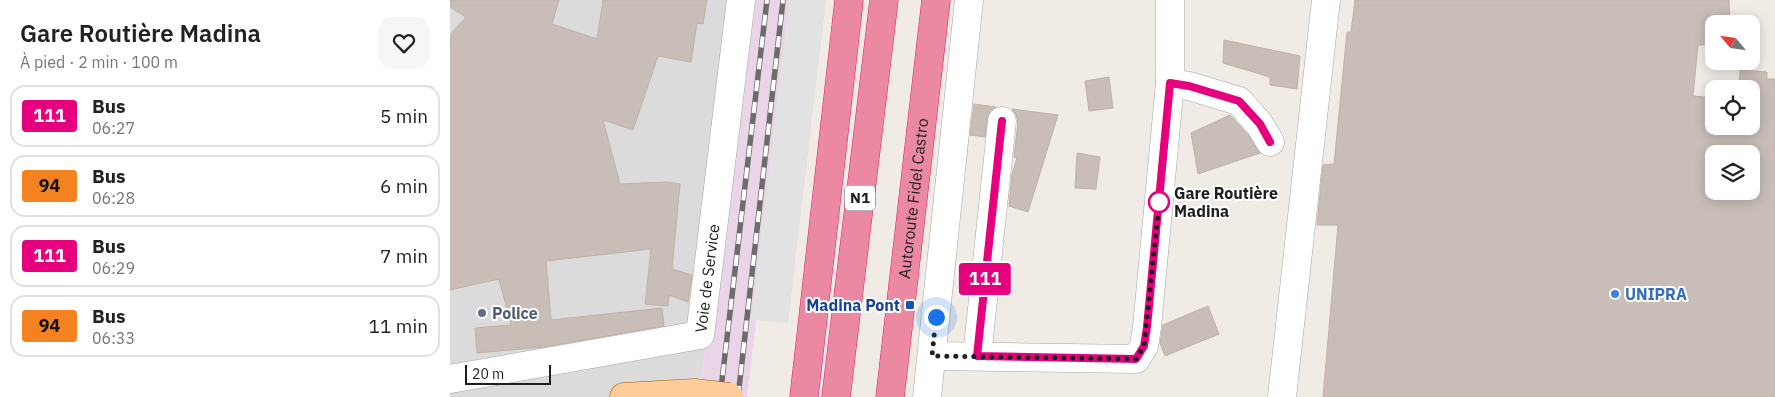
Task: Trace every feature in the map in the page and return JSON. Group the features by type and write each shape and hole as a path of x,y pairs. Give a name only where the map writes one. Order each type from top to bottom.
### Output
{"highway":[{"path":"804,397 849,0"},
{"name":"N1","path":"836,397 884,0"},
{"name":"Autoroute Fidel Castro","path":"890,397 936,0"}],"main road":[{"path":"624,397 694,393 730,397"}],"street":[{"name":"Voie de Service","path":"450,379 700,335 741,0"},
{"path":"927,397 969,0"},
{"path":"932,356 1136,359 1144,346 1147,327 1170,83 1170,0"},
{"path":"1282,397 1326,0"},
{"path":"1170,83 1189,86 1239,101 1260,124 1270,142"},
{"path":"977,356 1002,121"}],"shaded area":[{"path":"450,0 750,0 699,397 450,397"},
{"path":"750,0 795,0 747,397 699,397"},
{"path":"789,0 826,0 788,323 751,320"}],"building":[{"path":"450,0 559,0 552,24 597,39 603,0 707,0 703,24 697,23 691,62 658,56 633,130 603,120 620,184 667,182 680,184 672,269 692,275 688,302 669,295 668,306 645,304 651,249 546,261 551,320 662,308 664,326 544,347 477,353 475,328 511,325 499,279 450,290 450,35 466,17 450,7"},
{"path":"1355,0 1729,0 1730,15 1705,15 1705,45 1698,45 1693,96 1705,97 1705,135 1760,135 1760,80 1739,80 1740,70 1767,72 1767,79 1775,79 1775,397 1323,397 1338,225 1317,225 1323,165 1334,164 1347,32 1351,32"},
{"path":"1224,40 1300,56 1297,89 1270,85 1270,77 1223,63"},
{"path":"1109,77 1113,108 1089,111 1085,81"},
{"path":"974,104 996,107 990,111 987,119 985,137 970,135"},
{"path":"1012,109 1058,115 1028,212 1009,206 1012,174 1017,158 1014,157 1018,122"},
{"path":"1230,115 1249,136 1260,153 1198,174 1191,133"},
{"path":"1077,153 1100,157 1096,189 1075,188"},
{"path":"1208,306 1219,334 1165,356 1160,343 1163,325"}],"railway":[{"path":"720,397 767,0"},
{"path":"738,397 783,0"}],"bus line":[{"name":"111","path":"1002,121 977,356 1136,359 1144,346 1147,327 1170,83 1189,86 1239,101 1260,124 1270,142"}],"place":[{"name":"Gare Routière Madina","path":"1159,202"},
{"name":"UNIPRA","path":"1615,294"},
{"name":"Madina Pont","path":"910,305"},
{"name":"Police","path":"482,313"}],"route":[{"path":"936,317 932,356 1136,359 1144,346 1147,327 1160,196 1159,202"}]}
